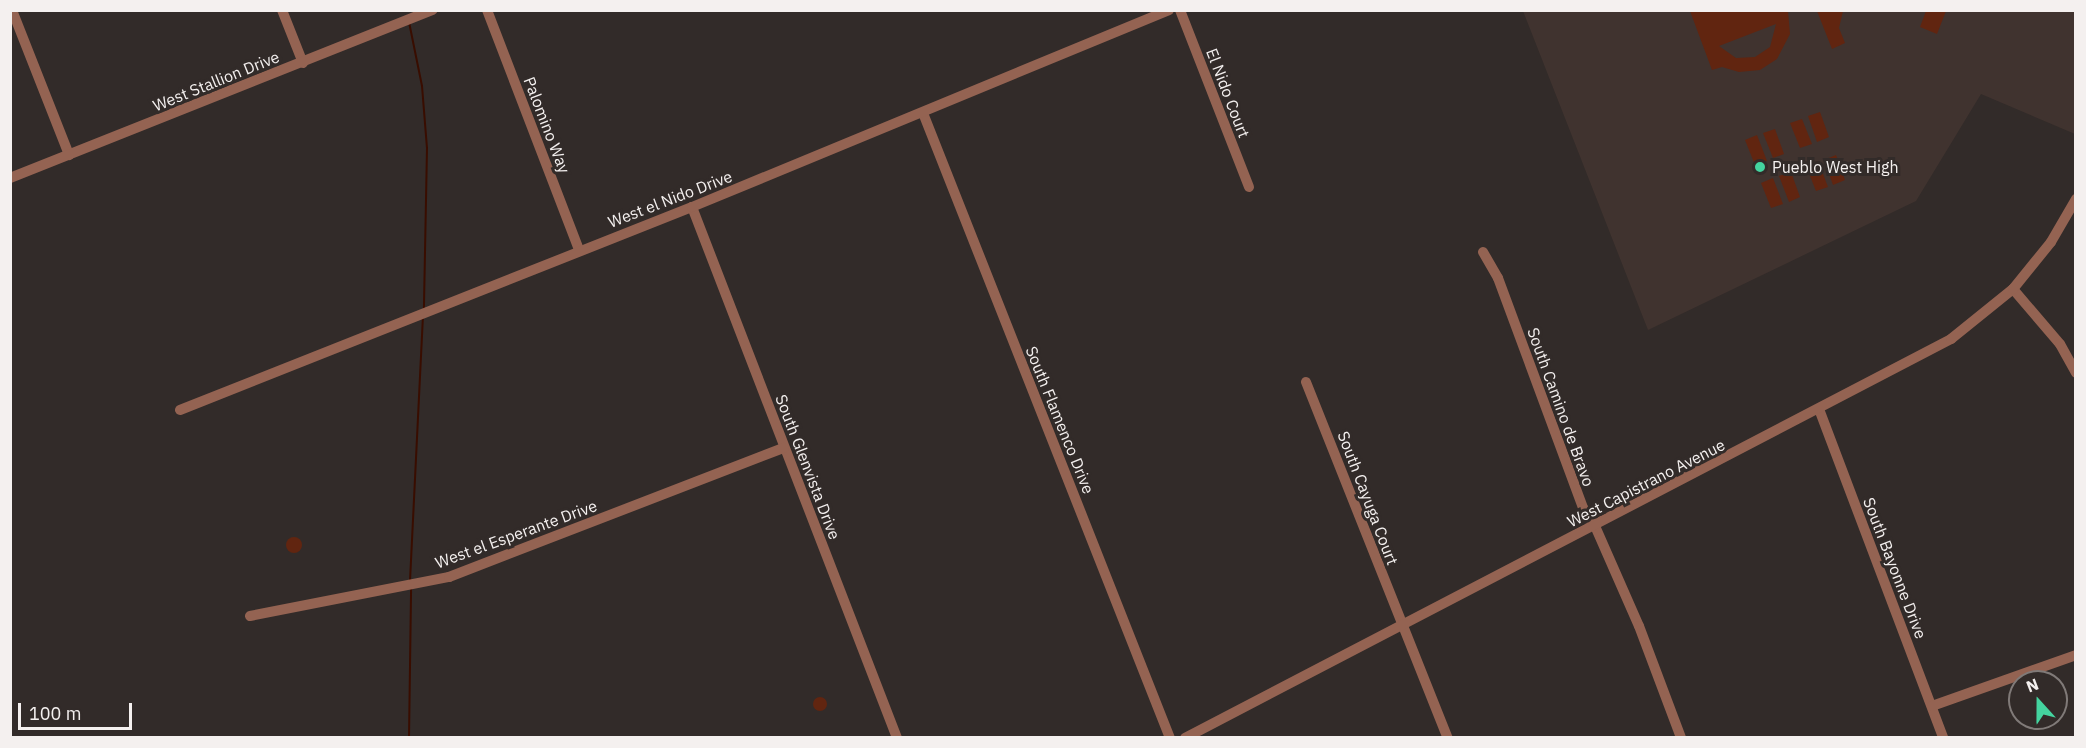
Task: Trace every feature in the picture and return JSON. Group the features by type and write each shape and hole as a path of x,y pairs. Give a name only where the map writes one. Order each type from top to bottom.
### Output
{"street":[{"path":"12,10 69,155"},
{"path":"282,10 303,63"},
{"name":"West Stallion Drive","path":"10,178 433,10"},
{"name":"Palomino Way","path":"487,10 579,250"},
{"name":"West el Nido Drive","path":"180,410 692,207 1169,10"},
{"name":"El Nido Court","path":"1180,10 1249,187"},
{"name":"South Flamenco Drive","path":"923,113 1170,738"},
{"name":"West Capistrano Avenue","path":"1185,738 1819,410 1951,339 2013,289 2051,242 2076,199"},
{"name":"South Glenvista Drive","path":"692,207 897,738"},
{"name":"South Camino de Bravo","path":"1483,252 1498,278 1583,508 1595,526 1639,626 1681,738"},
{"path":"2013,289 2060,344 2076,373"},
{"name":"South Cayuga Court","path":"1306,382 1401,626 1448,738"},
{"name":"South Bayonne Drive","path":"1819,410 1943,738"},
{"name":"West el Esperante Drive","path":"250,616 449,577 784,448"},
{"path":"1932,706 2076,655"}],"shaded area":[{"name":"Pueblo West High","path":"1523,11 2075,11 2075,134 1981,94 1916,201 1648,330"},
{"path":"1690,11 1788,11 1790,34 1777,59 1760,70 1739,72 1722,67 1712,70","holes":["1776,24 1770,47 1755,57 1736,58 1719,46"]},
{"path":"1817,11 1843,11 1839,28 1845,43 1832,49"},
{"path":"1926,11 1946,11 1937,34 1920,27"},
{"path":"1820,112 1829,137 1817,142 1808,116"},
{"path":"1802,119 1812,144 1800,148 1790,123"},
{"path":"1775,129 1784,154 1773,158 1763,133"},
{"path":"1757,135 1767,161 1755,165 1745,140"},
{"path":"1836,155 1845,180 1833,185 1824,160"},
{"path":"1818,161 1828,187 1816,191 1806,166"},
{"path":"1791,172 1800,197 1789,202 1779,176"},
{"path":"1773,178 1783,204 1771,208 1761,183"},
{"path":"294,537 300,539 302,545 300,551 294,553 288,551 286,545 288,539"},
{"path":"820,697 825,699 827,704 825,709 820,711 815,709 813,704 815,699"}],"waterway":[{"path":"409,22 422,86 427,148 424,309"},
{"path":"410,581 423,317"},
{"path":"409,738 411,587"}],"place":[{"name":"Pueblo West High","path":"1760,167"}]}
